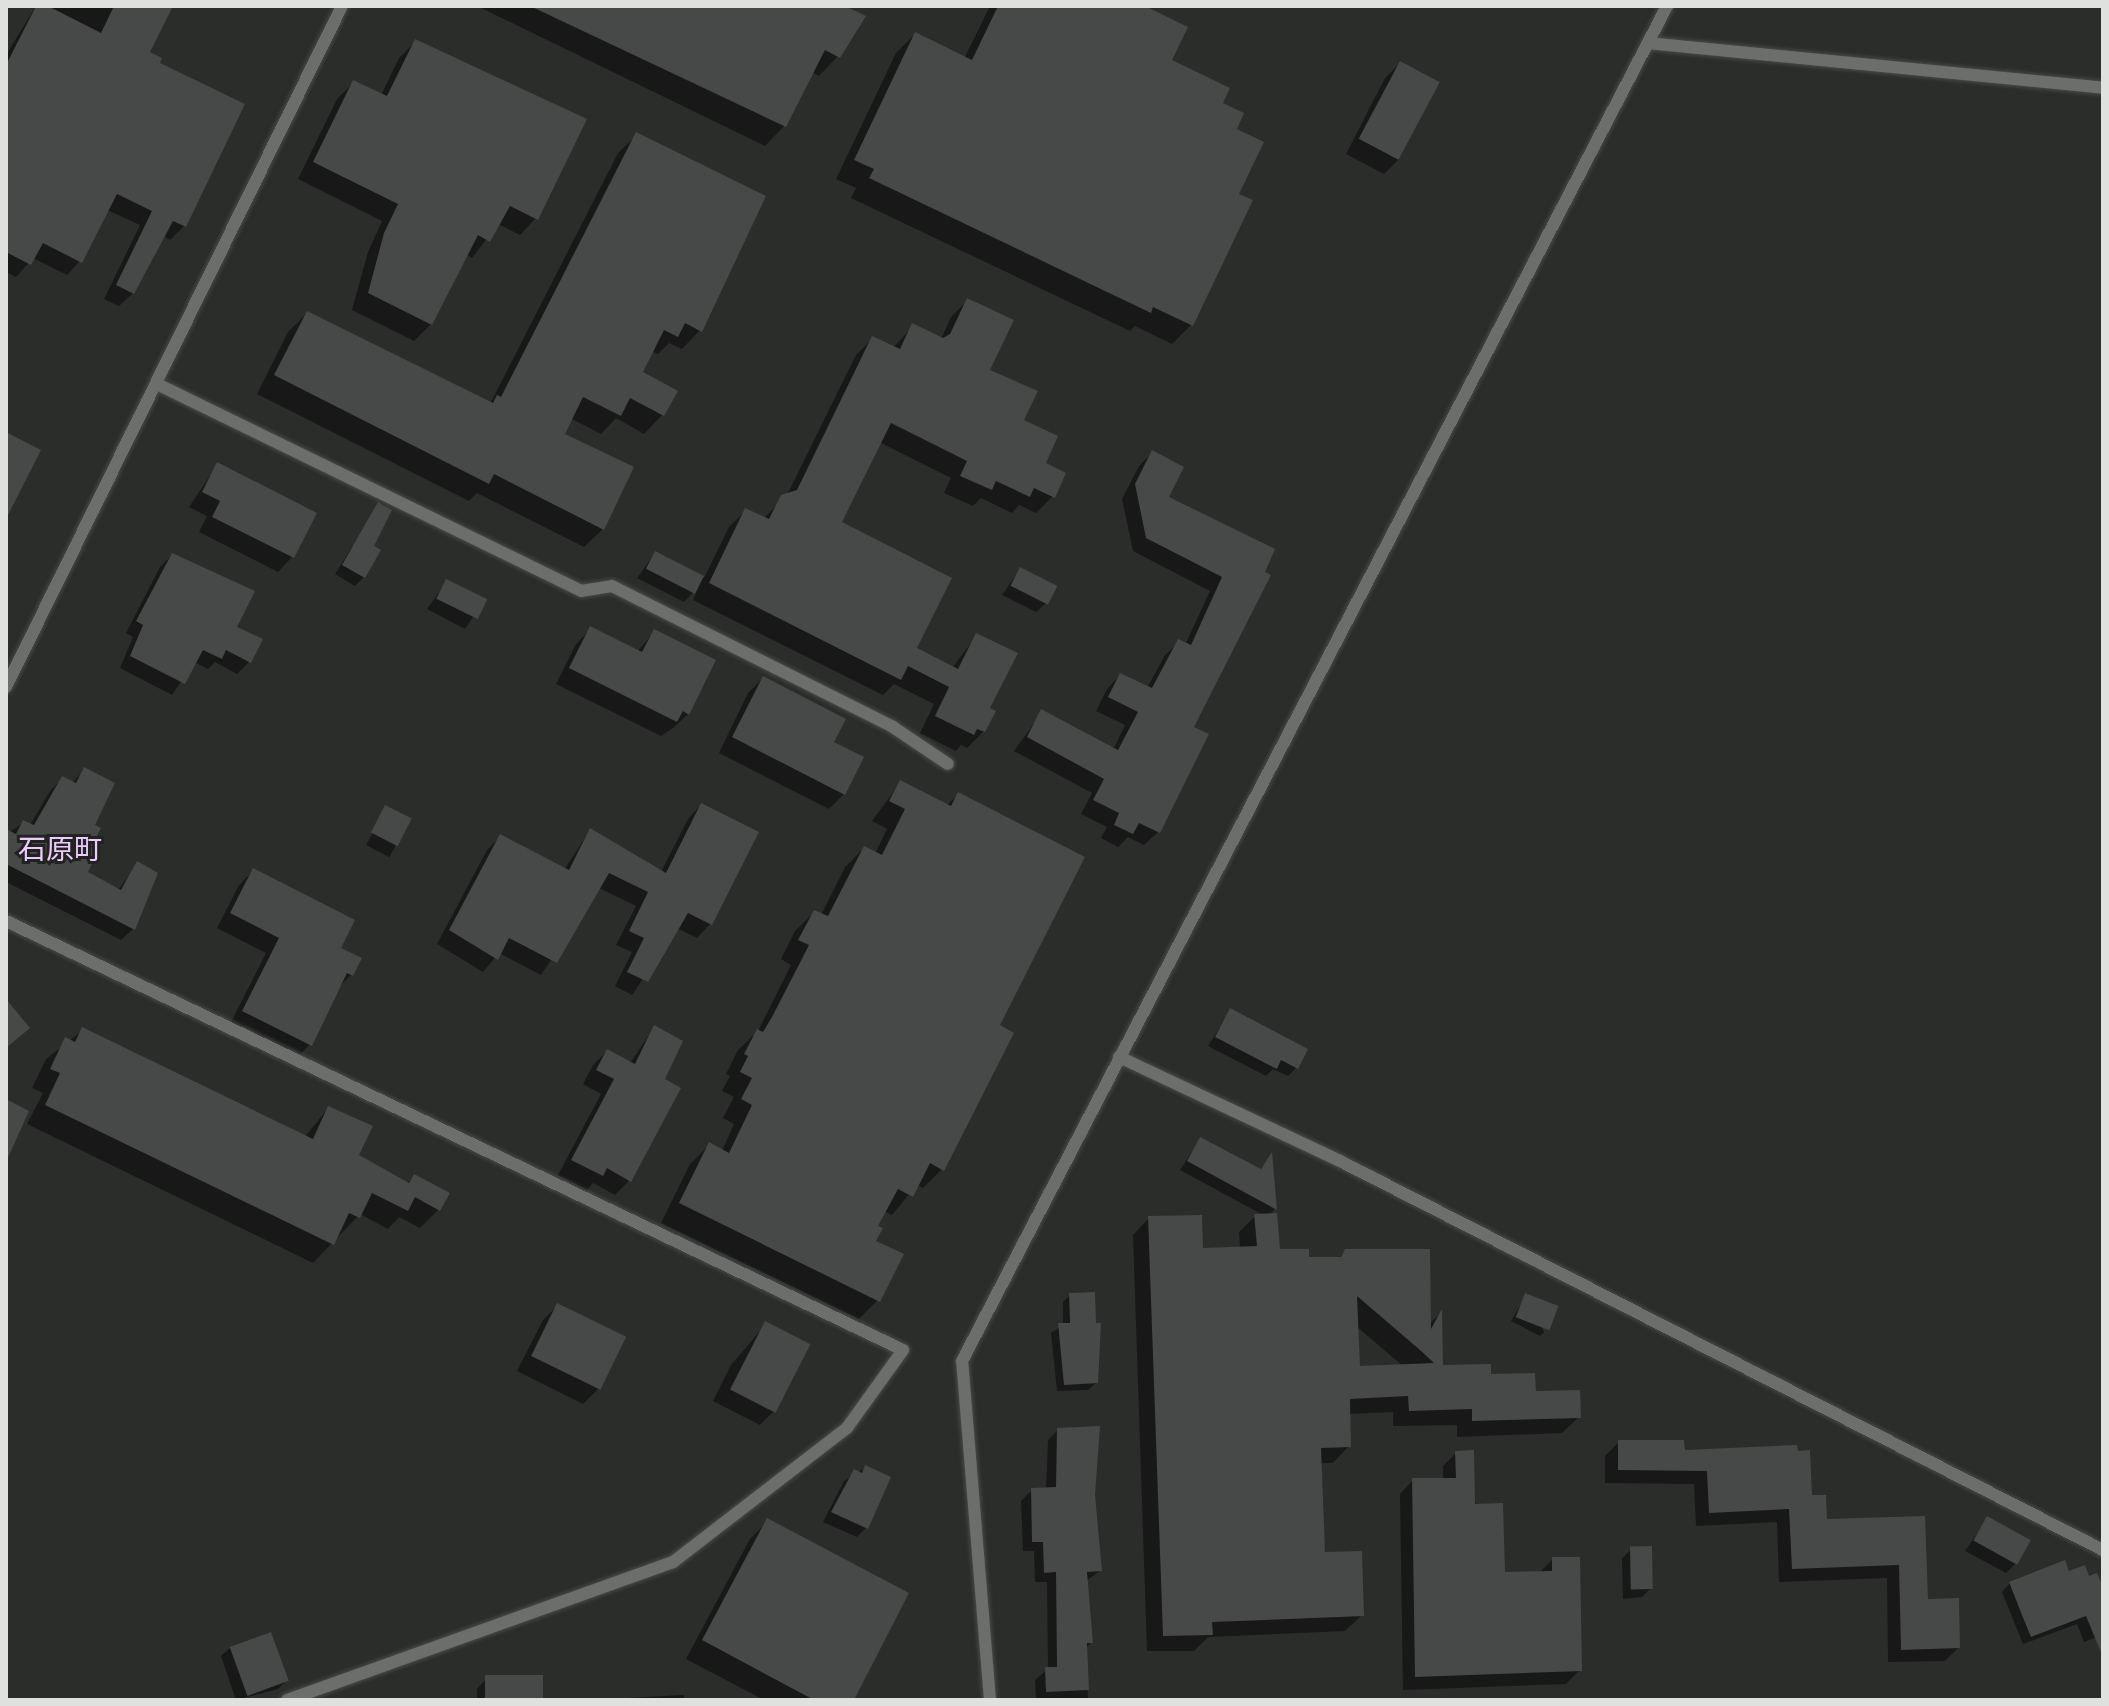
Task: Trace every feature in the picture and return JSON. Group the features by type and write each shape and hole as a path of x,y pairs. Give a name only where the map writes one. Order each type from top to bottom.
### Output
{"lane":[{"path":"6,687 342,6"},
{"path":"990,1700 962,1361 1667,6"},
{"path":"1648,43 2103,88"},
{"path":"157,384 581,591 612,586 893,727 948,764"},
{"path":"6,921 903,1350 847,1428 673,1562 287,1700"},
{"path":"1119,1057 1342,1162 2103,1550"}],"building":[{"path":"36,6 48,6 101,33 114,6 173,6 150,52 162,58 160,63 245,104 186,227 173,221 134,294 116,285 152,211 117,194 82,263 43,243 31,265 6,252 6,65"},
{"path":"530,6 845,6 866,16 840,58 825,50 786,127"},
{"path":"998,6 1145,6 1188,27 1172,60 1230,88 1223,103 1244,113 1237,129 1264,142 1239,194 1253,200 1193,326 1153,307 1151,313 869,178 874,169 854,160 915,32 972,60"},
{"path":"415,39 587,119 538,220 510,206 490,242 478,235 432,325 368,293 384,233 398,204 313,162 353,80 387,96"},
{"path":"1400,61 1440,82 1398,160 1359,139"},
{"path":"636,132 766,196 702,332 685,323 678,337 664,330 643,372 678,391 664,416 630,398 621,416 583,397 565,434 634,467 604,530 494,474 489,484 274,375 307,311 493,403 497,395 501,397"},
{"path":"967,298 1014,320 990,370 1038,391 1024,420 1058,436 1046,463 1066,473 1055,498 1034,488 1030,497 996,481 992,490 960,476 967,461 891,423 842,522 952,578 917,648 958,669 976,633 1018,653 990,708 996,711 985,732 977,729 974,735 935,716 949,687 908,666 901,680 709,583 745,508 769,519 781,495 797,490 872,336 900,349 912,323 943,338 950,334"},
{"path":"6,432 41,450 6,519"},
{"path":"1152,450 1184,467 1169,497 1275,549 1265,572 1271,575 1194,727 1209,734 1160,833 1139,823 1133,834 1114,825 1119,813 1093,800 1104,779 1027,737 1041,709 1118,750 1138,712 1108,697 1120,673 1152,688 1178,639 1191,645 1222,577 1146,538 1135,484"},
{"path":"217,462 317,513 294,558 212,517 220,501 202,492"},
{"path":"378,502 392,510 374,546 381,550 365,578 342,565"},
{"path":"655,551 704,576 695,594 646,569"},
{"path":"172,553 255,591 237,627 263,639 251,663 226,650 222,659 203,650 185,684 130,656 143,625 136,621"},
{"path":"1020,567 1057,586 1048,605 1010,586"},
{"path":"446,579 487,599 478,619 436,599"},
{"path":"590,626 642,652 654,629 716,660 689,715 683,711 677,722 569,668"},
{"path":"763,676 846,719 834,742 864,757 845,795 732,737"},
{"path":"84,767 115,783 95,825 101,828 91,847 98,851 88,872 121,890 137,861 158,873 135,930 6,864 6,829 16,834 23,820 34,825 62,776 76,783"},
{"path":"900,780 951,806 958,792 1085,857 1000,1025 1014,1033 944,1171 930,1163 913,1197 898,1189 878,1226 883,1228 876,1241 904,1254 880,1302 679,1203 709,1142 729,1153 752,1105 741,1099 752,1078 740,1072 748,1056 744,1054 757,1029 763,1032 772,1017 809,945 798,940 814,910 828,916 864,846 882,855 905,809 889,801"},
{"path":"701,803 759,832 712,925 688,913 648,982 627,972 644,938 629,931 648,892 609,873 557,963 509,938 498,960 449,930 500,834 569,870 590,828 666,873"},
{"path":"385,805 412,819 398,846 371,833"},
{"path":"253,868 355,920 341,948 362,958 353,976 347,973 312,1046 242,1011 279,938 230,913"},
{"path":"6,999 30,1028 6,1048"},
{"path":"1230,1008 1308,1049 1298,1069 1281,1060 1277,1069 1215,1037"},
{"path":"654,1025 683,1041 665,1079 681,1088 631,1182 607,1168 603,1176 571,1160 614,1079 596,1070 607,1049 635,1064"},
{"path":"82,1027 313,1139 328,1106 373,1126 359,1155 409,1183 414,1174 450,1193 440,1211 415,1197 408,1211 372,1193 360,1218 349,1213 334,1245 45,1105 60,1073 50,1069 65,1037 75,1042"},
{"path":"6,1099 29,1111 6,1162"},
{"path":"1200,1137 1261,1169 1272,1152 1277,1210 1187,1161"},
{"path":"1277,1213 1280,1249 1309,1249 1309,1257 1341,1257 1345,1249 1430,1249 1431,1329 1442,1309 1443,1365 1491,1364 1491,1374 1535,1373 1536,1391 1580,1390 1581,1418 1472,1421 1472,1409 1409,1411 1408,1396 1350,1399 1351,1447 1321,1448 1325,1552 1362,1551 1364,1616 1212,1622 1213,1635 1163,1636 1148,1216 1202,1215 1203,1248 1257,1246 1254,1214","holes":["1357,1296 1434,1363 1360,1366"]},
{"path":"1095,1292 1096,1323 1101,1323 1098,1383 1064,1385 1058,1323 1070,1323 1069,1293"},
{"path":"1525,1293 1559,1306 1549,1330 1516,1317"},
{"path":"557,1303 626,1337 600,1390 531,1356"},
{"path":"765,1321 810,1344 775,1413 730,1390"},
{"path":"1100,1426 1095,1495 1102,1571 1087,1572 1093,1643 1087,1643 1089,1690 1046,1692 1045,1667 1057,1667 1056,1572 1044,1573 1043,1542 1032,1542 1031,1488 1056,1487 1057,1428"},
{"path":"1618,1440 1684,1440 1685,1450 1797,1445 1798,1451 1810,1450 1812,1495 1826,1495 1827,1519 1925,1516 1928,1599 1959,1598 1960,1648 1901,1650 1899,1565 1792,1569 1789,1509 1709,1513 1707,1471 1618,1470"},
{"path":"1474,1450 1475,1504 1503,1503 1505,1572 1552,1571 1552,1557 1580,1557 1582,1671 1415,1677 1412,1478 1456,1478 1455,1451"},
{"path":"865,1465 891,1477 868,1529 831,1512 854,1469 862,1473"},
{"path":"1987,1516 2031,1540 2017,1565 1973,1540"},
{"path":"767,1518 909,1593 854,1700 814,1700 702,1640"},
{"path":"1630,1546 1652,1546 1653,1589 1631,1589"},
{"path":"2065,1560 2069,1571 2085,1565 2089,1576 2097,1573 2103,1587 2103,1657 2086,1616 2031,1637 2009,1582"},
{"path":"271,1632 289,1681 247,1696 230,1647"},
{"path":"485,1675 543,1675 543,1699 485,1699"}],"district":[{"name":"石原町","path":"60,850"}]}
